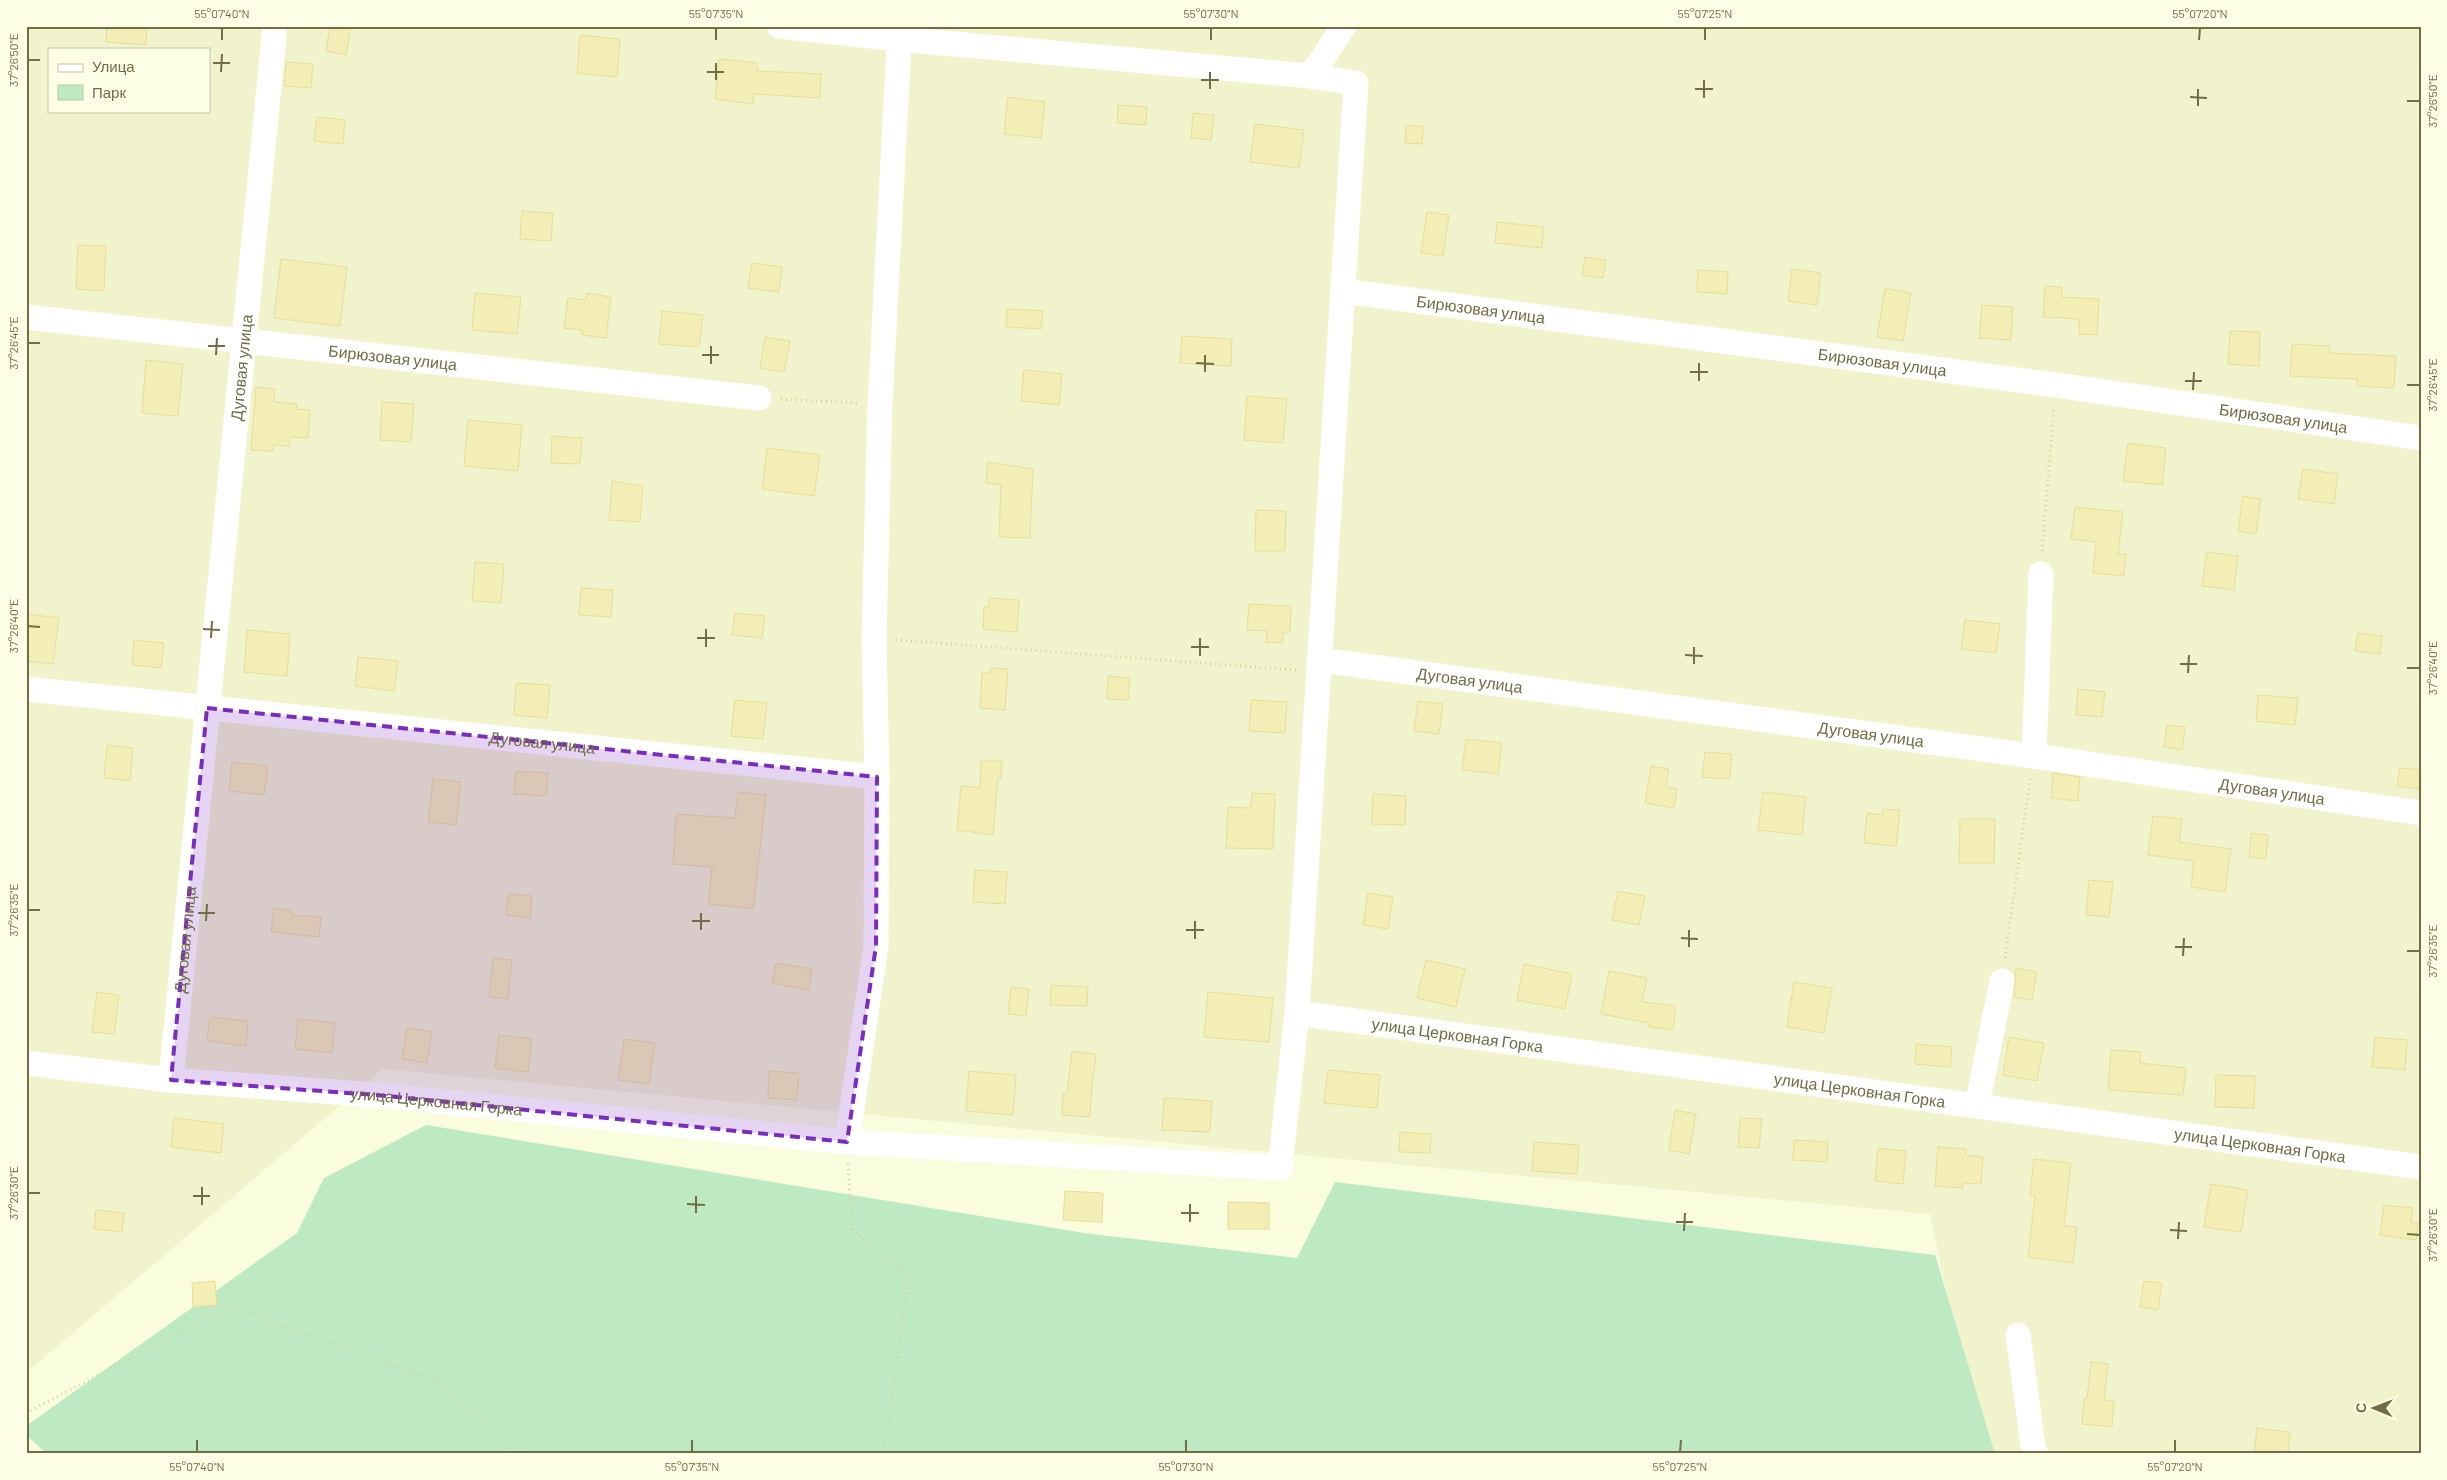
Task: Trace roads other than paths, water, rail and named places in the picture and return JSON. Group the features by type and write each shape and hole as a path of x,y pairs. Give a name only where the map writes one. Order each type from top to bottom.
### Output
{"street":[{"name":"Дуговая улица","path":"170,1080 275,26"},
{"path":"779,26 899,33 1356,82 1297,1013"},
{"path":"1311,76 1344,26"},
{"path":"847,1142 876,946 877,778 874,639 880,404 899,33"},
{"name":"Бирюзовая улица","path":"1343,291 2056,385 2421,438"},
{"name":"Бирюзовая улица","path":"26,317 759,398"},
{"path":"2034,756 2041,574"},
{"name":"Дуговая улица","path":"1320,666 2034,756 2421,813"},
{"name":"Дуговая улица","path":"26,689 877,778"},
{"path":"1976,1106 2002,981"},
{"name":"улица Церковная Горка","path":"26,1063 170,1080 376,1095 847,1142 1280,1168 1297,1013 2421,1167"},
{"path":"2018,1336 2035,1454"}]}
